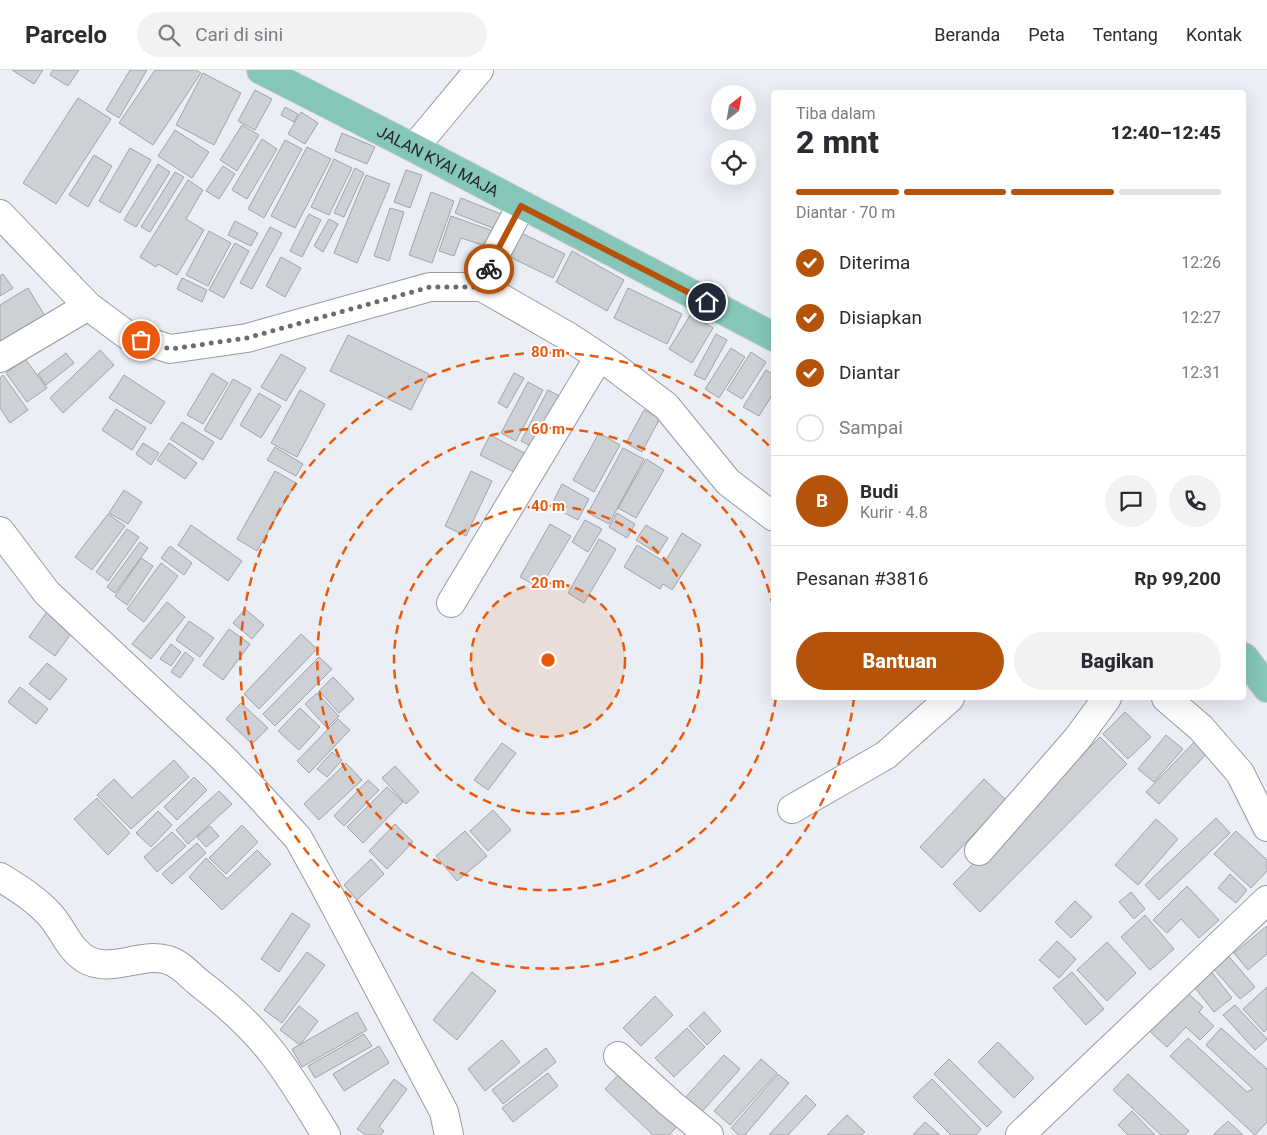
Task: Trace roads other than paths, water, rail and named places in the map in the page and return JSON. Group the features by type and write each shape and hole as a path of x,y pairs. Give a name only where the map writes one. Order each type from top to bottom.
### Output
{"main road":[{"name":"JALAN KYAI MAJA","path":"261,70 771,335"},
{"path":"1246,660 1267,688"}],"street":[{"path":"414,148 478,70"},
{"path":"0,214 88,306 126,335 170,349 247,338 489,270 521,206"},
{"path":"489,270 569,337 666,406 728,482 771,515"},
{"path":"0,358 88,306"},
{"path":"451,603 599,357"},
{"path":"0,531 46,593 220,755 256,791 298,838 444,1112 449,1135"},
{"path":"792,809 886,755 948,700"},
{"path":"979,851 1077,739 1106,700"},
{"path":"1168,700 1201,728 1240,773 1267,827"},
{"path":"0,877 39,904 51,916 76,953 90,962 126,964 155,958 169,960 219,998 269,1048 291,1078 326,1135"},
{"path":"1020,1135 1267,900"},
{"path":"618,1056 709,1135"}]}
